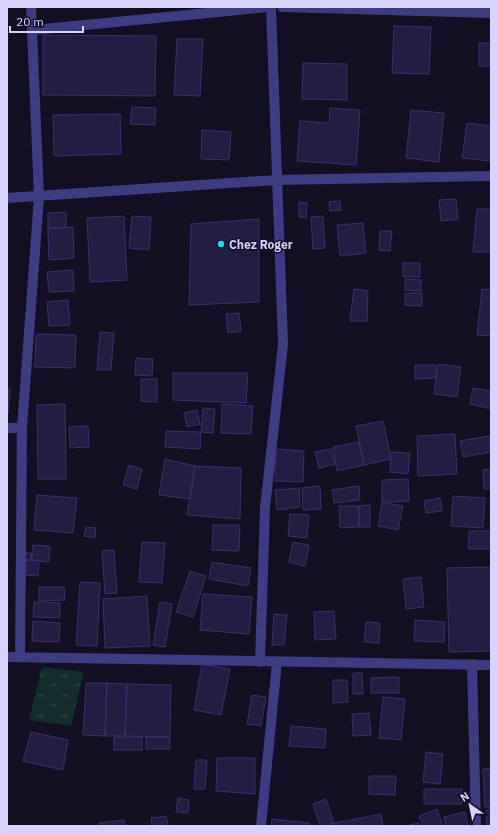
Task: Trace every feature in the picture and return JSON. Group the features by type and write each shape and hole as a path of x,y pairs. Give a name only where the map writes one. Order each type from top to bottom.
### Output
{"street":[{"path":"20,657 22,428 39,197 34,30 31,7"},
{"path":"34,30 268,7"},
{"path":"260,662 265,508 283,344 271,7"},
{"path":"282,7 491,13"},
{"path":"7,198 276,180 491,176"},
{"path":"7,428 22,428"},
{"path":"7,657 491,665"},
{"path":"261,826 277,662"},
{"path":"472,664 476,826"}],"green space":[{"path":"42,667 84,672 71,726 29,720"}],"building":[{"path":"394,26 431,27 429,74 392,73"},
{"path":"43,35 156,36 155,96 43,95"},
{"path":"177,39 203,39 200,96 174,95"},
{"path":"479,43 491,43 491,66 479,66"},
{"path":"303,63 347,64 347,100 302,99"},
{"path":"132,107 156,108 155,125 130,124"},
{"path":"330,108 360,110 356,165 297,161 300,121 329,123"},
{"path":"411,110 444,113 439,162 406,158"},
{"path":"120,114 121,154 54,156 53,115"},
{"path":"467,123 491,126 491,161 462,158"},
{"path":"202,130 231,132 229,160 201,159"},
{"path":"456,199 458,219 441,221 439,200"},
{"path":"340,201 341,210 330,211 329,202"},
{"path":"299,202 307,203 306,218 299,217"},
{"path":"477,209 491,209 491,252 473,252"},
{"path":"66,212 66,227 48,228 48,213"},
{"path":"124,216 127,280 90,282 87,218"},
{"path":"132,216 151,217 149,250 129,248"},
{"path":"323,216 325,248 313,249 311,217"},
{"path":"259,219 259,302 189,305 191,224"},
{"path":"363,223 366,253 340,256 337,225"},
{"path":"73,227 74,258 49,260 48,229"},
{"path":"380,231 392,231 390,251 379,250"},
{"path":"403,263 420,263 420,277 403,277"},
{"path":"73,270 74,291 49,292 47,272"},
{"path":"405,279 421,280 421,291 405,290"},
{"path":"354,289 368,291 367,321 350,321"},
{"path":"482,289 491,290 491,336 477,335"},
{"path":"405,293 422,293 422,306 405,305"},
{"path":"68,300 70,325 49,326 47,302"},
{"path":"239,313 241,331 228,333 226,314"},
{"path":"100,332 114,333 111,370 97,370"},
{"path":"36,334 76,335 75,368 35,367"},
{"path":"136,358 153,359 152,376 135,375"},
{"path":"438,364 461,367 457,397 434,394"},
{"path":"415,365 436,365 436,378 415,379"},
{"path":"173,373 248,373 246,403 173,400"},
{"path":"141,379 157,379 157,402 141,401"},
{"path":"473,388 491,391 491,409 470,404"},
{"path":"7,389 10,389 8,414 7,414"},
{"path":"65,404 66,479 38,479 37,405"},
{"path":"222,404 253,406 251,434 221,433"},
{"path":"203,408 215,409 213,433 201,432"},
{"path":"197,410 200,424 187,427 184,413"},
{"path":"383,421 391,459 364,465 356,426"},
{"path":"88,426 89,447 70,448 69,427"},
{"path":"166,431 201,432 200,449 165,447"},
{"path":"455,434 457,474 418,476 417,436"},
{"path":"489,436 491,452 463,457 460,441"},
{"path":"359,442 364,465 337,471 333,447"},
{"path":"276,449 304,451 303,482 275,481"},
{"path":"331,449 335,464 319,468 315,452"},
{"path":"391,452 410,453 408,474 390,472"},
{"path":"165,459 195,466 190,499 159,495"},
{"path":"129,465 142,469 137,489 123,485"},
{"path":"195,466 241,468 240,519 187,515"},
{"path":"491,469 491,489 484,489 483,470"},
{"path":"408,479 409,501 382,502 382,480"},
{"path":"320,486 321,509 303,510 302,488"},
{"path":"359,486 360,500 334,503 332,490"},
{"path":"299,488 300,507 277,510 275,490"},
{"path":"37,495 77,498 73,533 34,530"},
{"path":"453,496 485,498 483,528 451,526"},
{"path":"440,498 442,511 426,513 424,501"},
{"path":"382,502 403,506 398,530 378,526"},
{"path":"370,505 370,527 359,527 359,506"},
{"path":"339,506 359,506 359,527 340,528"},
{"path":"290,514 309,515 307,538 288,536"},
{"path":"213,525 240,525 239,551 212,550"},
{"path":"86,527 96,528 95,538 84,536"},
{"path":"469,531 491,531 491,549 468,549"},
{"path":"142,542 165,543 162,583 139,582"},
{"path":"293,542 309,545 305,566 289,562"},
{"path":"33,545 50,546 49,562 31,560"},
{"path":"114,550 117,593 105,594 102,551"},
{"path":"24,552 33,554 31,560 26,560"},
{"path":"26,560 39,560 38,576 25,575"},
{"path":"212,562 251,568 248,586 209,579"},
{"path":"491,567 491,651 449,652 447,568"},
{"path":"190,571 206,576 193,617 176,612"},
{"path":"421,577 424,607 406,609 403,579"},
{"path":"80,582 100,583 97,646 76,645"},
{"path":"39,587 64,587 65,600 39,601"},
{"path":"203,594 252,597 249,634 200,630"},
{"path":"147,596 150,646 105,648 103,599"},
{"path":"34,602 60,603 60,618 33,617"},
{"path":"160,602 172,604 165,647 153,645"},
{"path":"334,611 336,639 315,640 314,612"},
{"path":"274,614 287,615 284,645 272,645"},
{"path":"415,620 445,622 444,642 414,641"},
{"path":"33,621 60,623 59,642 32,641"},
{"path":"366,622 380,623 379,643 364,642"},
{"path":"202,664 230,669 221,715 194,710"},
{"path":"353,673 362,673 363,694 353,694"},
{"path":"399,677 399,693 371,693 371,678"},
{"path":"333,680 347,680 348,702 333,703"},
{"path":"86,683 107,683 105,736 83,735"},
{"path":"107,683 127,684 125,736 105,736"},
{"path":"127,684 171,685 170,737 125,736"},
{"path":"252,695 266,697 261,726 247,724"},
{"path":"383,697 405,699 401,740 379,738"},
{"path":"369,713 371,735 353,736 352,714"},
{"path":"291,726 326,729 325,748 289,746"},
{"path":"31,732 68,740 63,770 23,761"},
{"path":"114,737 142,737 142,750 114,750"},
{"path":"146,737 170,737 170,749 146,749"},
{"path":"426,752 443,754 440,784 423,782"},
{"path":"217,758 255,758 255,794 216,791"},
{"path":"196,760 207,760 205,789 194,789"},
{"path":"491,768 491,807 485,808 483,769"},
{"path":"369,776 396,776 395,795 369,794"},
{"path":"424,789 462,789 462,804 424,804"},
{"path":"178,798 189,800 188,813 176,812"},
{"path":"326,799 335,826 320,826 313,804"},
{"path":"437,809 443,826 423,826 419,816"},
{"path":"486,810 491,810 491,826 487,826"},
{"path":"465,812 468,826 446,826 444,817"},
{"path":"381,814 383,826 331,826 330,824"},
{"path":"166,816 168,826 152,826 151,818"},
{"path":"272,819 309,823 309,826 271,826"},
{"path":"124,820 125,826 100,826 99,823"},
{"path":"419,823 420,826 409,826 409,825"}],"place":[{"name":"Chez Roger","path":"221,244"}]}
